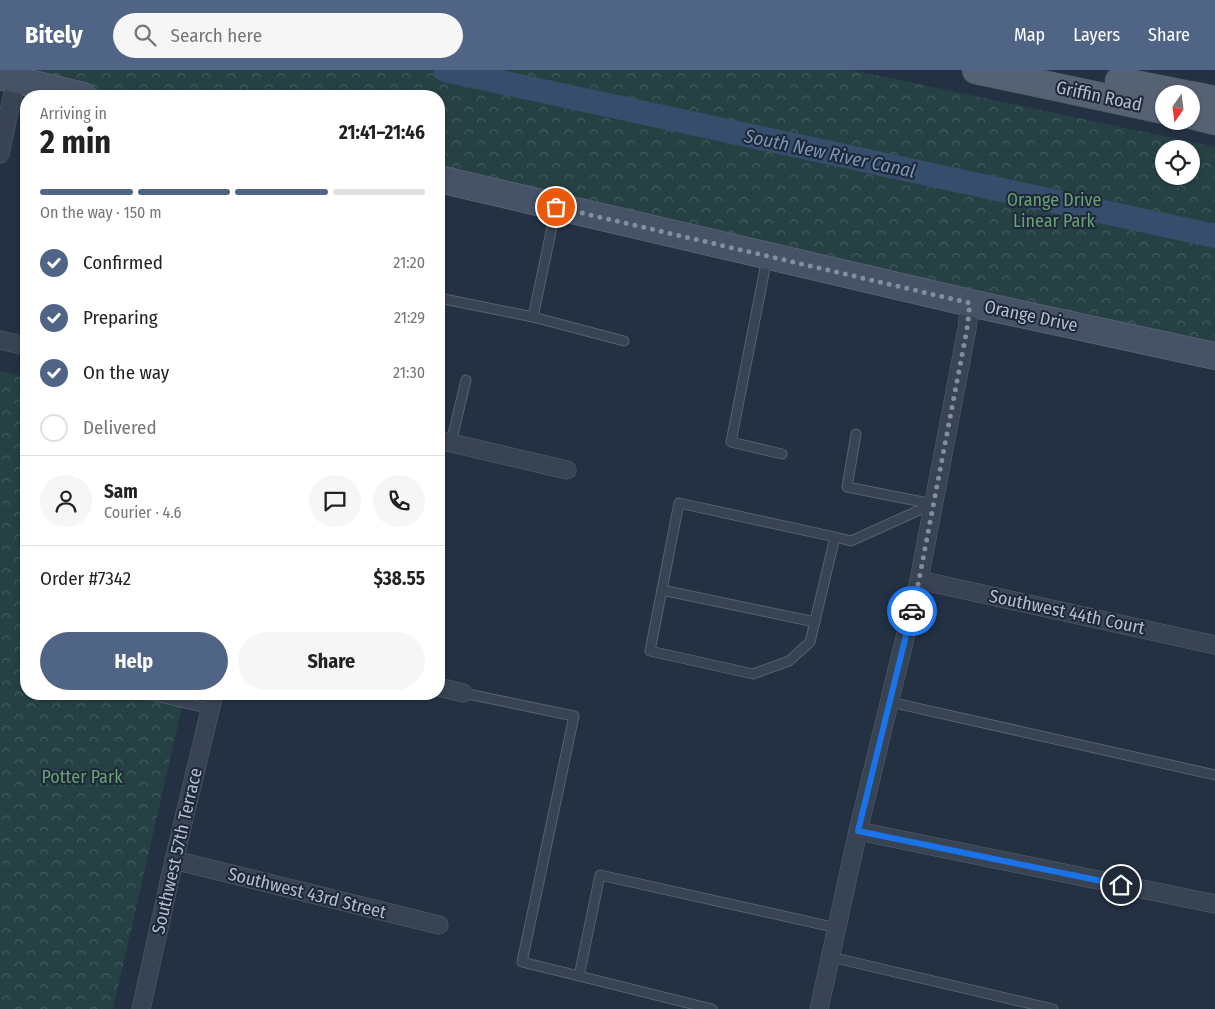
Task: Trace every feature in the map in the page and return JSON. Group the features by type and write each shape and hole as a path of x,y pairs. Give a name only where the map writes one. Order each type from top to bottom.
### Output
{"main road":[{"name":"Griffin Road","path":"976,70 1155,108"},
{"path":"1076,91 1093,76 1155,88"},
{"path":"1200,97 1215,100"},
{"path":"1200,118 1215,121"}],"street":[{"path":"0,154 8,78 59,90"},
{"name":"Orange Drive","path":"445,180 970,303 1215,356"},
{"path":"819,1009 858,831 919,580 967,329 970,303"},
{"path":"0,340 20,345"},
{"path":"445,442 567,470"},
{"name":"Southwest 44th Court","path":"919,580 1215,645"},
{"path":"445,688 463,692"},
{"name":"Southwest 57th Terrace","path":"141,1009 212,701"},
{"path":"858,831 1215,904"},
{"name":"Southwest 43rd Street","path":"174,860 439,925"}],"lane":[{"path":"533,317 556,207"},
{"path":"767,255 731,442 782,454"},
{"path":"445,299 533,317 624,341"},
{"path":"445,442 466,380"},
{"path":"856,434 847,487 933,504"},
{"path":"835,537 810,642 789,661 753,674 650,651 679,503 835,537 851,541 933,504"},
{"path":"662,590 815,622"},
{"path":"463,692 574,716 522,962 712,1009"},
{"path":"890,702 1215,775"},
{"path":"579,976 600,875 837,928"},
{"path":"830,957 1053,1009"}],"green space":[{"name":"Orange Drive Linear Park","path":"10,70 852,70 1182,140 1155,140 1155,185 1200,185 1200,144 1215,147 1215,343 445,170 445,90 98,90"},
{"name":"Potter Park","path":"0,371 20,376 20,700 184,700 113,1009 0,1009"}],"waterway":[{"name":"South New River Canal","path":"445,70 1215,236"}],"way so far":[{"path":"556,207 970,303 964,347 912,611"}],"route":[{"path":"912,611 858,831 1121,885"}]}
